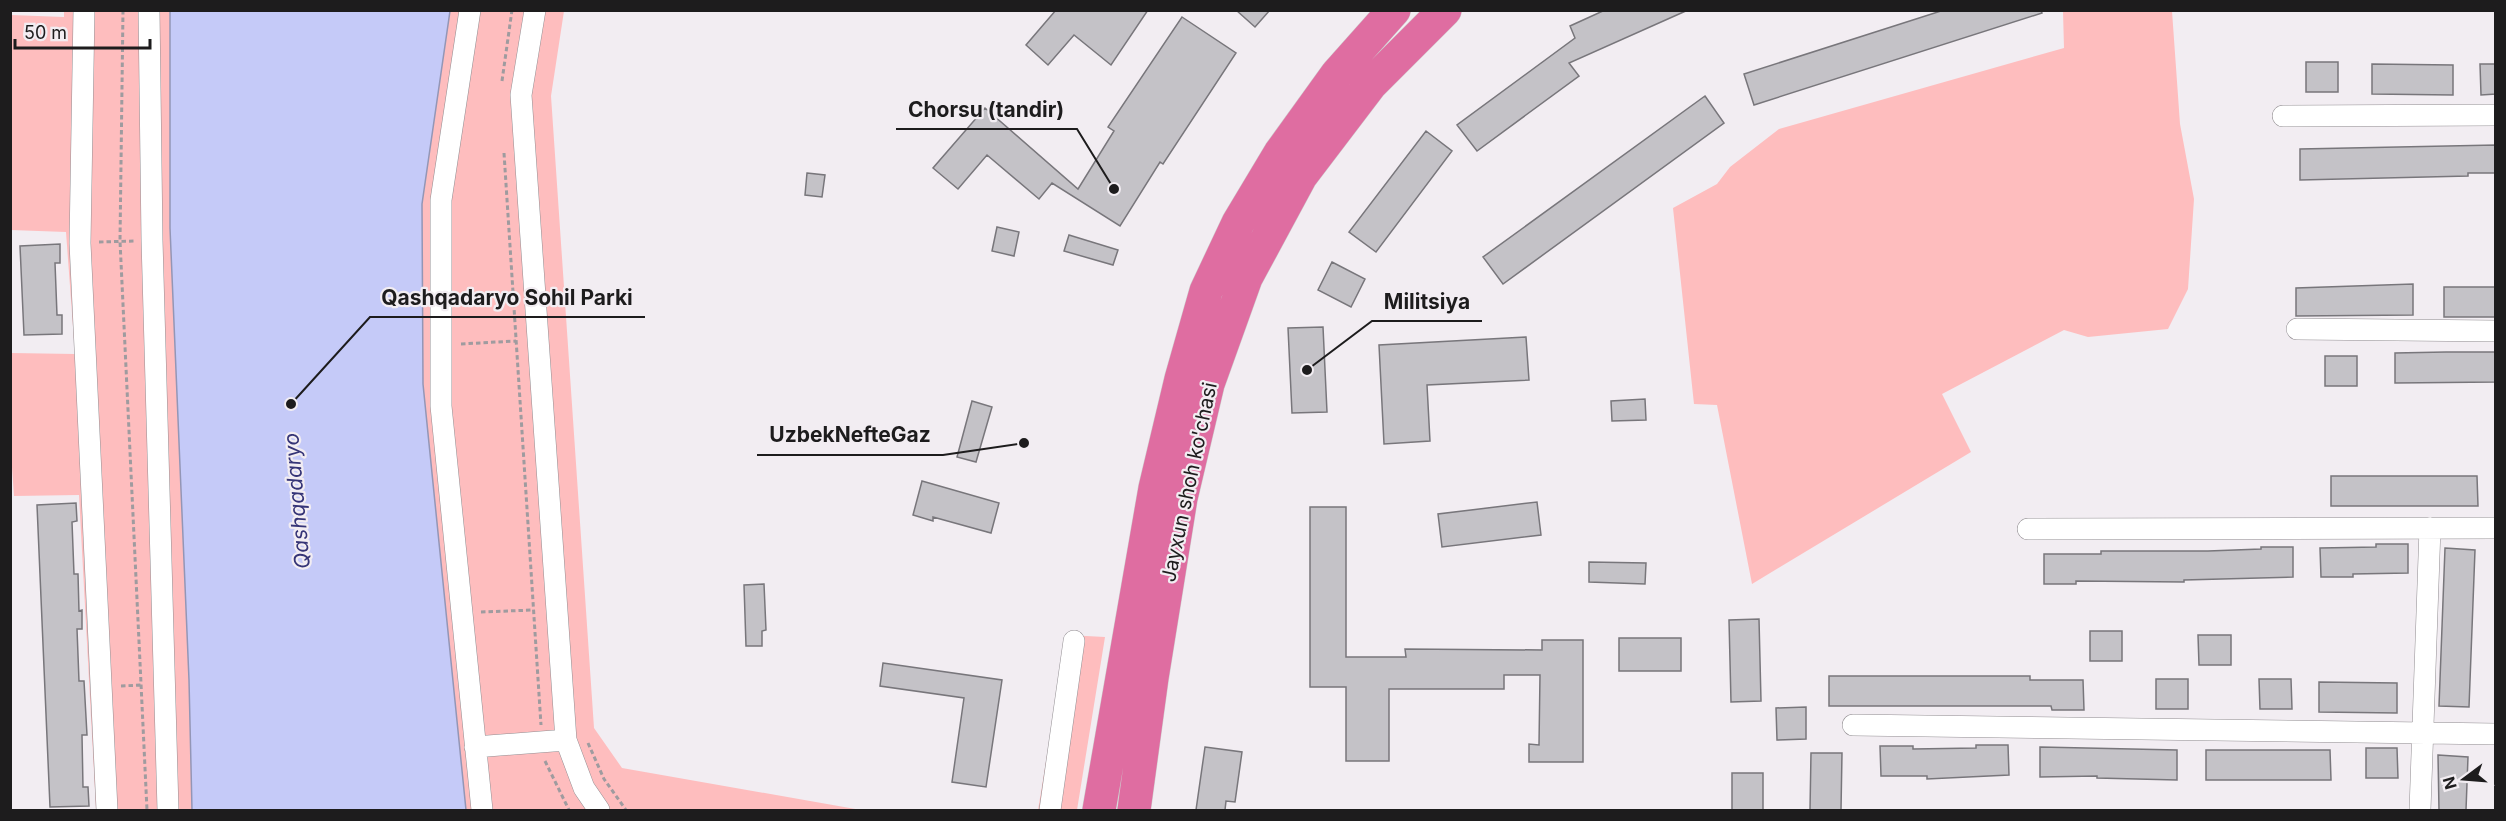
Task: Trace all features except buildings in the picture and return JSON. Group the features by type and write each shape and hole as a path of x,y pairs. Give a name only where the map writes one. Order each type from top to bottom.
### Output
{"highway":[{"name":"Jayxun shoh ko'chasi","path":"1099,810 1155,488 1181,379 1206,291 1239,223 1280,153 1337,74 1394,10"},
{"name":"Jayxun shoh ko'chasi","path":"1134,810 1152,678 1181,498 1208,384 1246,278 1308,167 1371,84 1445,10"}],"street":[{"path":"84,10 80,243 107,810"},
{"path":"149,10 152,240 168,810"},
{"path":"470,10 441,200 441,406 482,810"},
{"path":"535,10 521,95 566,740 584,788 598,810"},
{"path":"2283,116 2496,114"},
{"path":"2297,329 2496,331"},
{"path":"2420,810 2430,528"},
{"path":"2028,529 2496,528"},
{"path":"1050,810 1074,641"},
{"path":"1853,724 2496,734"},
{"path":"475,747 566,740"}],"path":[{"path":"123,10 120,241 147,810"},
{"path":"80,243 152,240"},
{"path":"441,345 516,341"},
{"path":"462,613 533,610"},
{"path":"101,687 164,684"}],"shaded area":[{"path":"64,10 564,11 551,96 594,728 622,768 861,810 96,810 79,495 14,496 11,453 11,353 75,354 66,232 11,230 11,15 64,17"},
{"path":"2063,11 2172,11 2180,124 2194,199 2188,289 2168,329 2088,337 2064,330 1942,394 1971,452 1752,584 1717,405 1694,404 1673,208 1717,184 1730,167 1779,129 2064,48"},
{"path":"1067,635 1105,637 1077,810 1038,810"}],"water":[{"name":"Qashqadaryo","path":"170,11 450,11 422,204 423,384 466,810 192,810 189,680 170,228"}],"place":[{"name":"Chorsu (tandir)","path":"1114,189"},
{"name":"Militsiya","path":"1307,370"},
{"name":"Qashqadaryo Sohil Parki","path":"291,404"},
{"name":"UzbekNefteGaz","path":"1024,443"}]}
